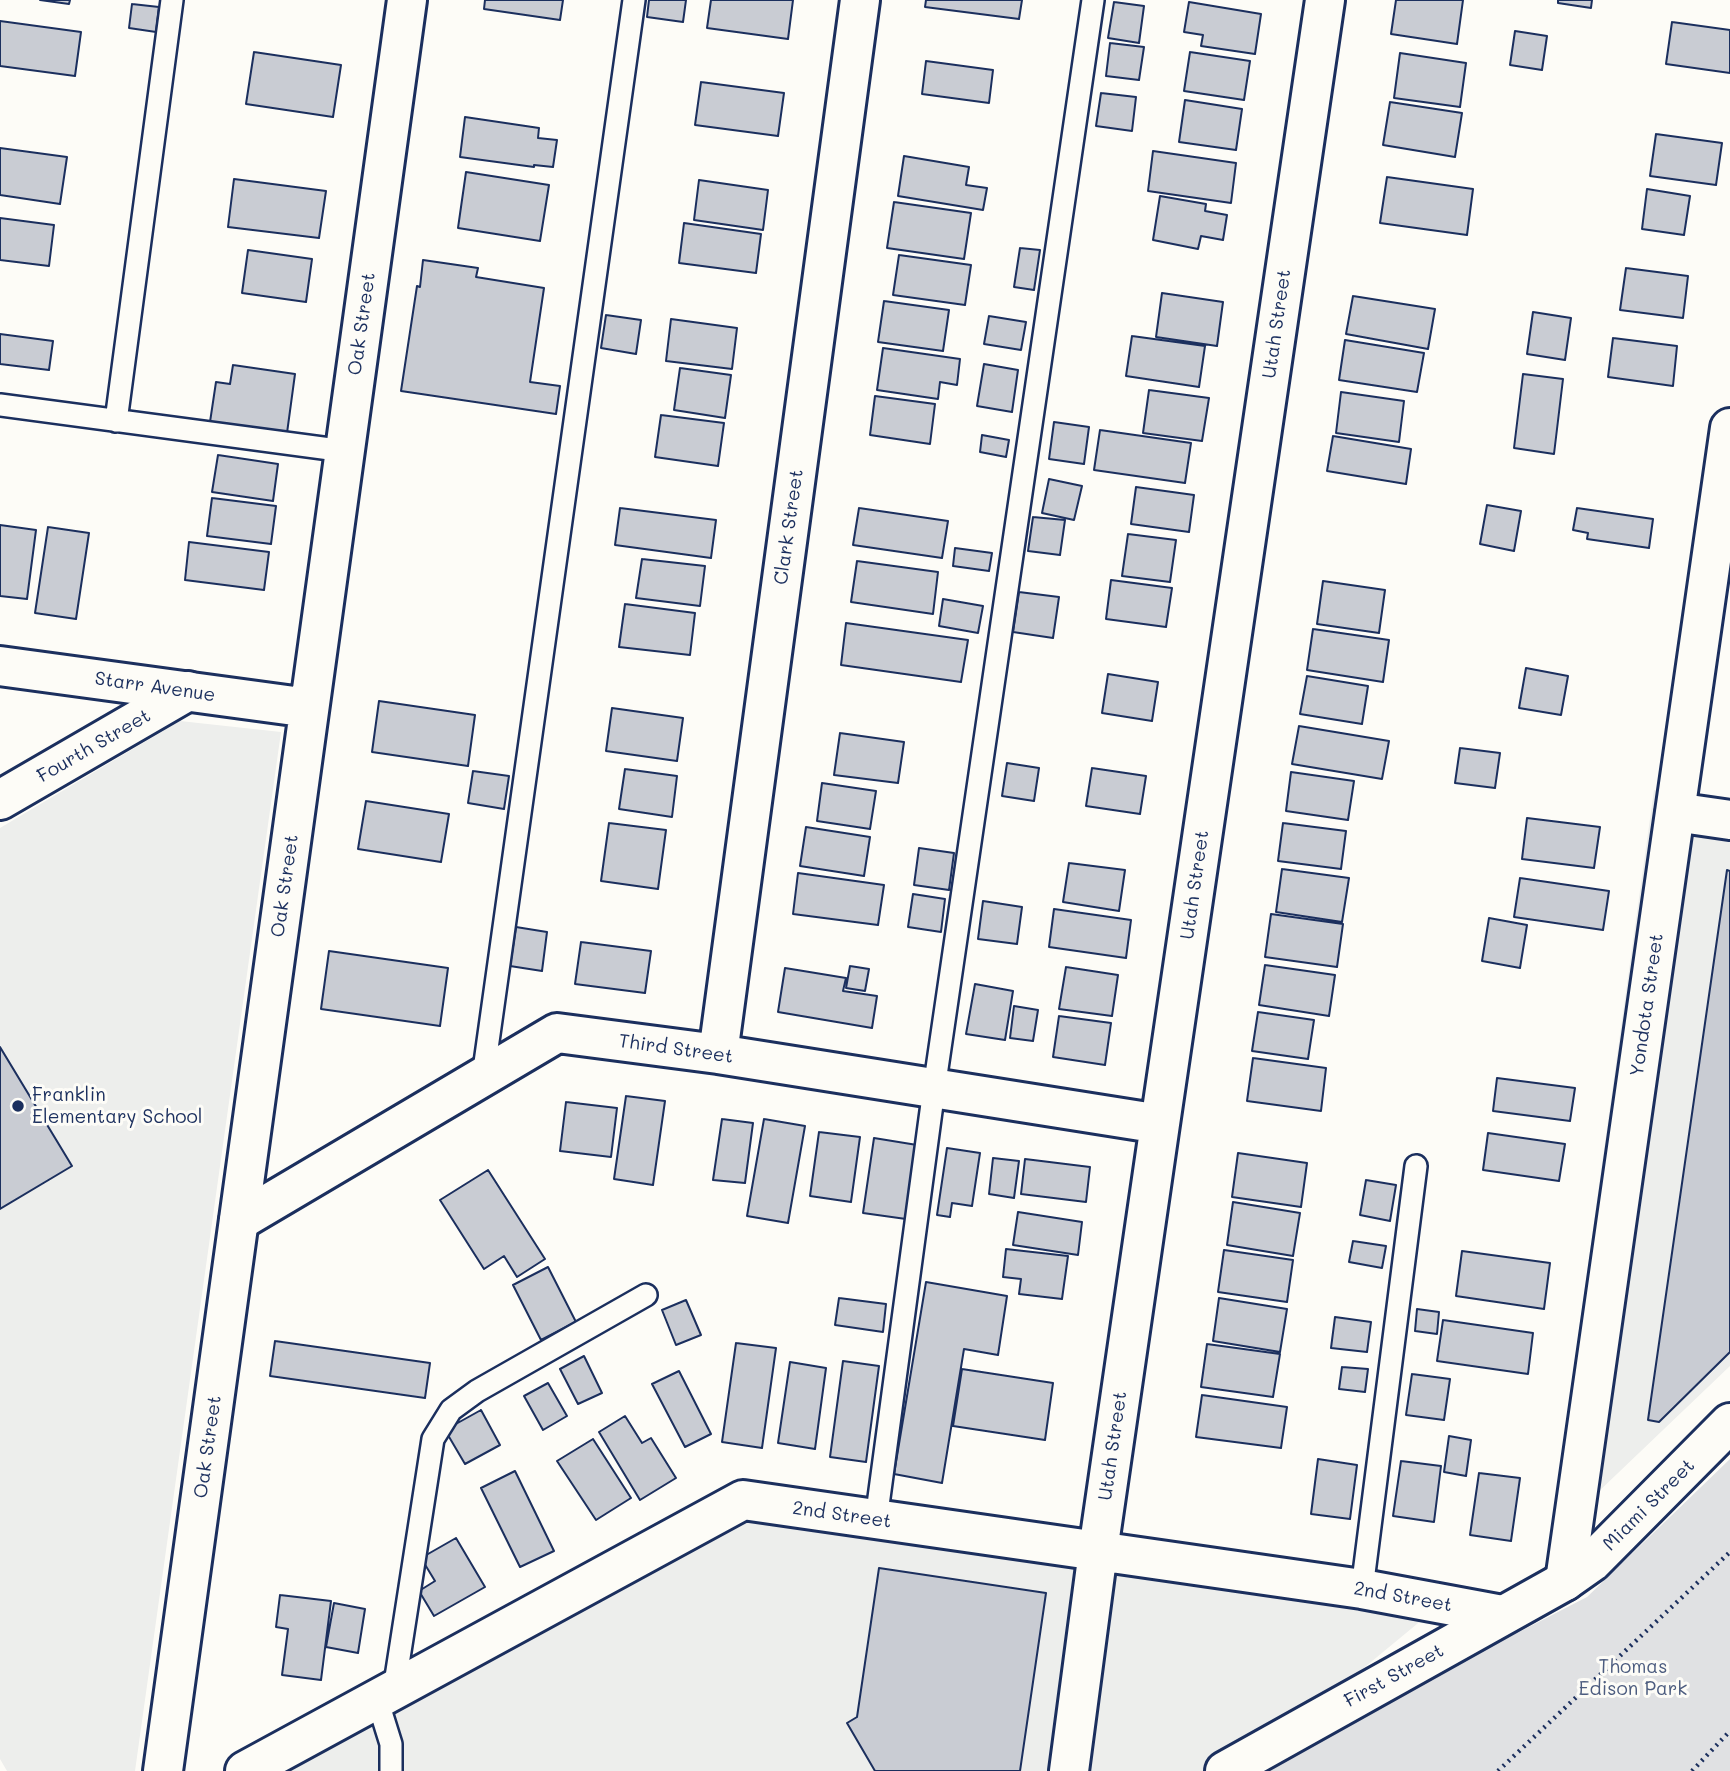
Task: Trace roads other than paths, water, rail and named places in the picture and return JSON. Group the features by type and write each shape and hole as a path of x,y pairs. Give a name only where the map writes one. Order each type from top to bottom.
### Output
{"street":[{"name":"Oak Street","path":"163,1771 407,0"},
{"name":"Clark Street","path":"718,1054 860,0"},
{"name":"Utah Street","path":"1069,1771 1098,1551 1325,0"},
{"name":"Yondota Street","path":"1565,1581 1730,428"},
{"name":"Starr Avenue","path":"0,666 309,708"},
{"name":"Fourth Street","path":"0,800 188,691"},
{"path":"1675,812 1730,820"},
{"name":"Third Street","path":"239,1222 557,1033 718,1054 1160,1124"},
{"name":"Miami Street","path":"1565,1581 1592,1562 1730,1423"},
{"name":"2nd Street","path":"245,1771 743,1500 1362,1589 1502,1615"},
{"name":"First Street","path":"1225,1771 1565,1581"}],"lane":[{"path":"116,421 172,0"},
{"path":"482,1077 634,0"},
{"path":"876,1520 934,1089 1093,0"},
{"path":"0,405 345,451"},
{"path":"1362,1589 1416,1166"},
{"path":"391,1771 386,1695 433,1439 451,1410 477,1391 646,1296"}],"place":[{"name":"Franklin Elementary School","path":"18,1106"}],"park label":[{"name":"Thomas Edison Park","path":"1633,1678"}]}
